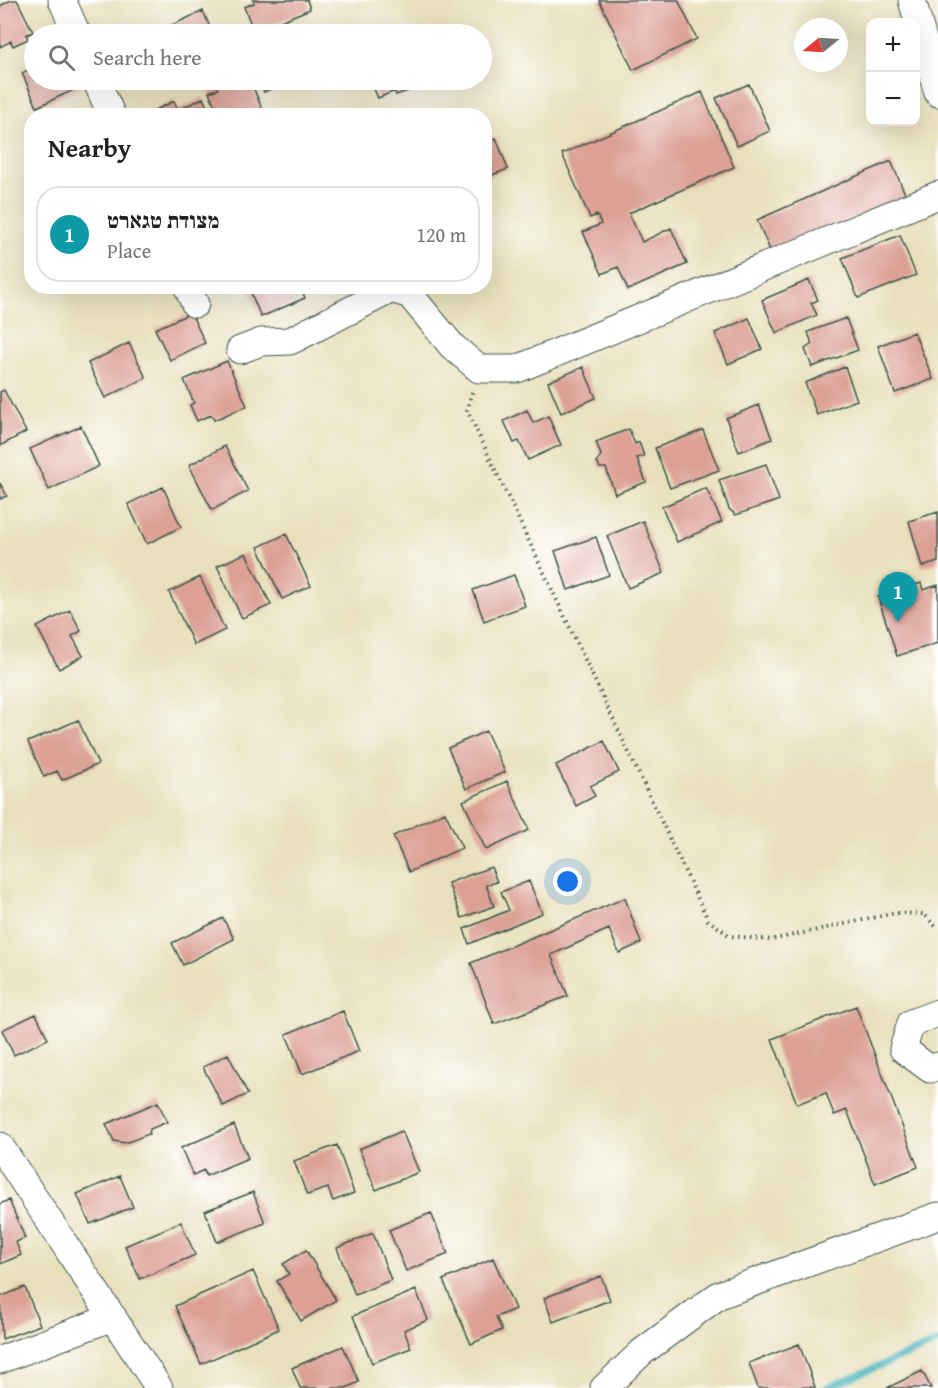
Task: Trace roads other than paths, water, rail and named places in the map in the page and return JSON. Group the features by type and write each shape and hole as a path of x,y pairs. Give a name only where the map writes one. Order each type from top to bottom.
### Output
{"street":[{"path":"62,0 73,24"},
{"path":"912,0 938,93"},
{"path":"100,90 108,108"},
{"path":"407,294 452,346 479,369 517,369 938,195"},
{"path":"240,350 261,342 290,341 382,294"},
{"path":"938,1013 911,1023 903,1049 930,1069 938,1066"},
{"path":"0,1146 159,1388"},
{"path":"604,1388 642,1352 719,1294 938,1216"},
{"path":"0,1360 113,1317"}],"waterway":[{"path":"826,1388 938,1342"}],"place":[{"name":"מצודת טגארט","path":"898,622"}]}
